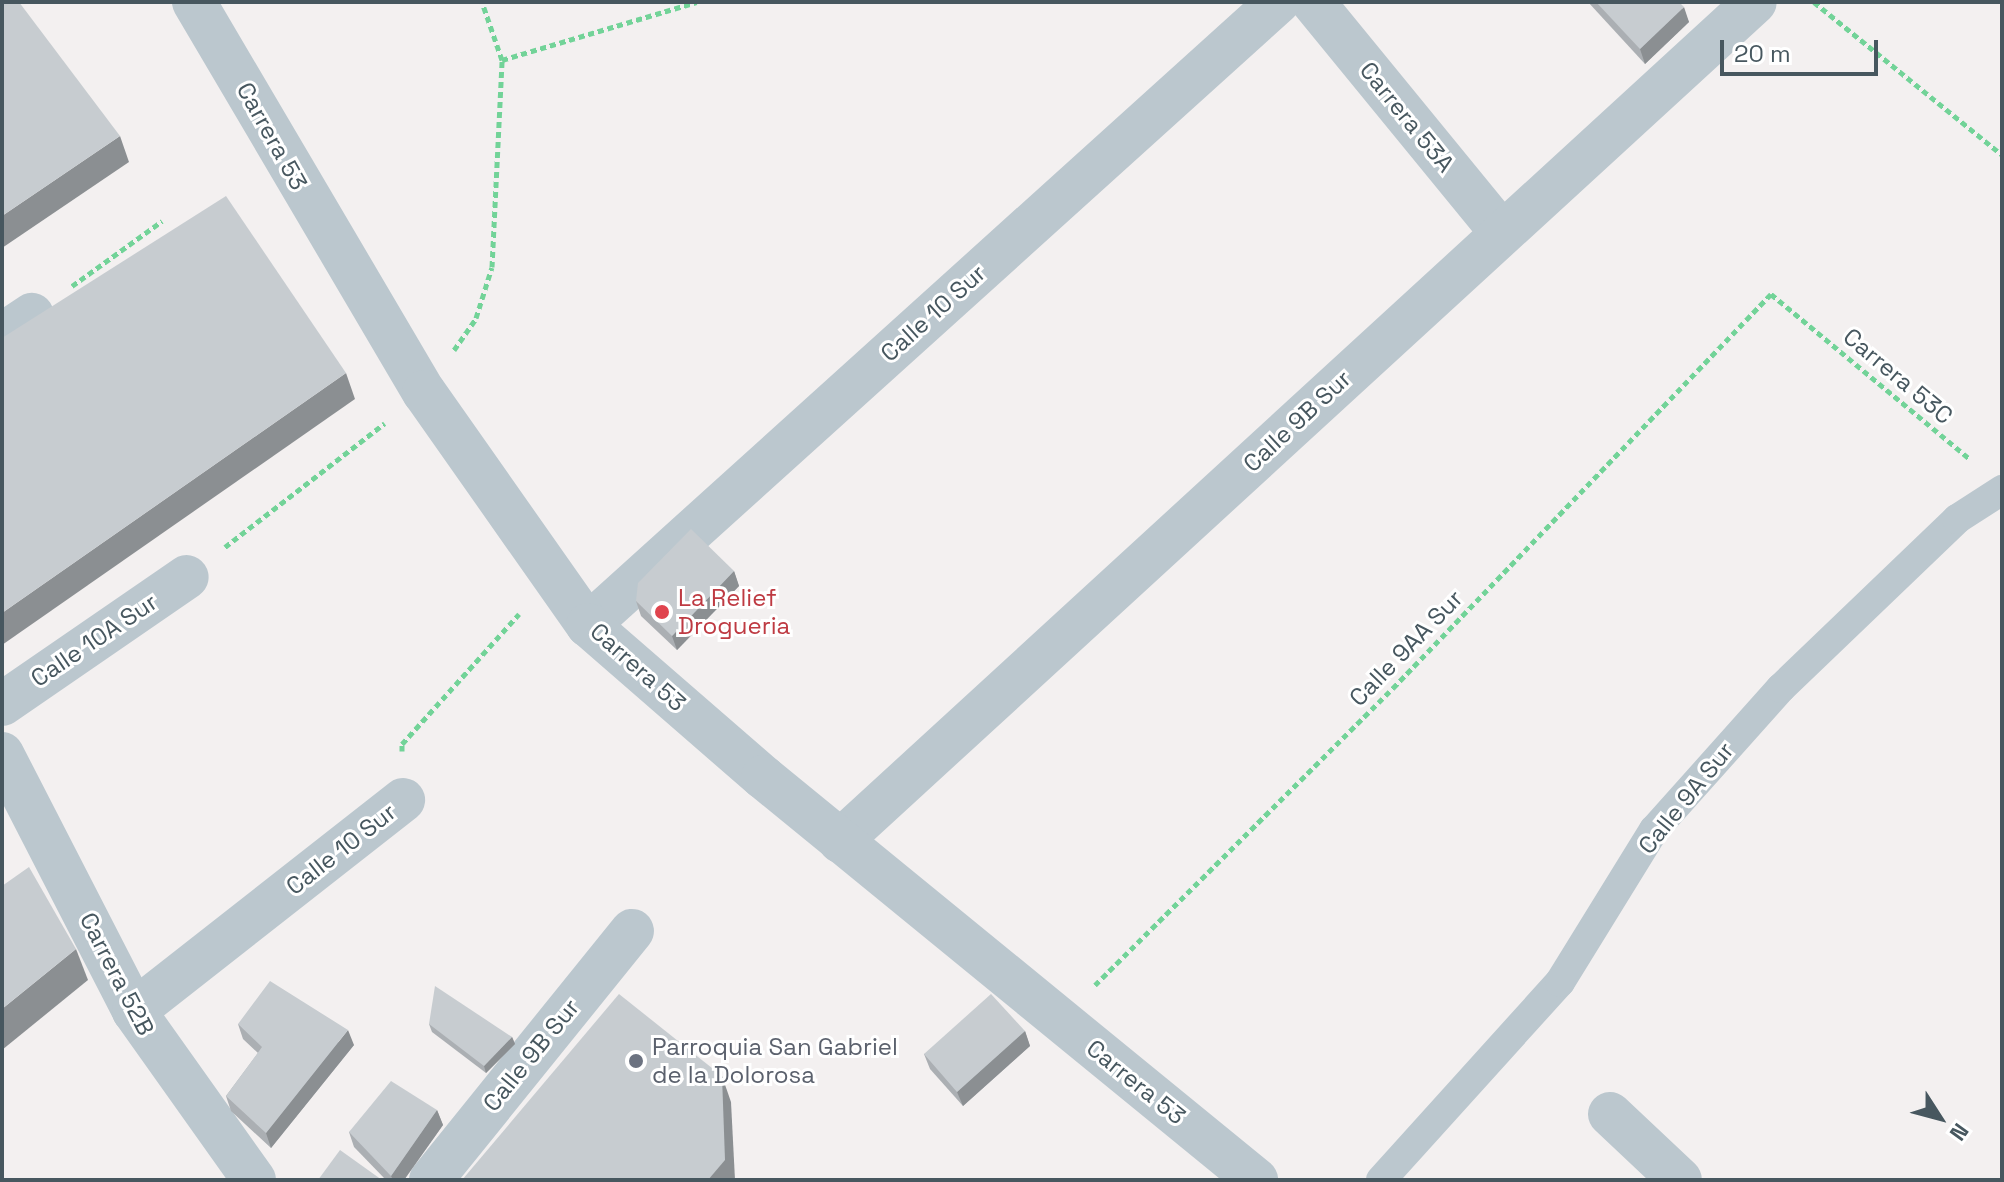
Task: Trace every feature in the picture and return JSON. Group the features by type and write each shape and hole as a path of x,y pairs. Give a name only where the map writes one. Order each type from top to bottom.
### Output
{"street":[{"name":"Calle 10 Sur","path":"588,625 1278,2"},
{"name":"Carrera 53A","path":"1313,2 1502,233"},
{"name":"Calle 9B Sur","path":"840,841 1755,2"},
{"name":"Carrera 53","path":"199,5 281,155 424,392 551,578 588,625 840,841 1256,1180"},
{"name":"Calle 10A Sur","path":"2,704 187,577"},
{"name":"Carrera 52B","path":"2,754 42,869 134,1011 254,1180"},
{"name":"Calle 10 Sur","path":"134,1011 403,800"},
{"name":"Calle 9B Sur","path":"431,1180 632,931"},
{"path":"1610,1114 1680,1180"}],"lane":[{"name":"Calle 9A Sur","path":"1381,1180 1560,982 1654,830 1781,688 1957,519 2002,490"}],"path":[{"path":"482,2 502,60 697,2"},
{"path":"1814,2 2002,155"},
{"path":"17,325 162,221"},
{"name":"Carrera 53C","path":"1771,294 1978,465"},
{"name":"Calle 9AA Sur","path":"1060,1020 1393,688 1771,294"},
{"name":"Calle 10 Sur","path":"403,800 402,744 551,578"}],"building":[{"path":"2,2 19,2 120,136 2,216"},
{"path":"1596,2 1679,2 1684,7 1640,49"},
{"path":"226,196 346,373 2,613 2,338"},
{"path":"691,529 734,571 672,636 636,601 638,583"},
{"path":"29,867 76,949 2,1009 2,886"},
{"path":"270,981 348,1030 266,1133 226,1096 262,1047 238,1024"},
{"path":"435,986 512,1037 484,1066 429,1024"},
{"name":"Parroquia San Gabriel de la Dolorosa","path":"619,994 722,1076 725,1160 708,1180 462,1180"},
{"path":"991,994 1025,1031 957,1092 924,1054"},
{"path":"391,1081 437,1110 391,1176 349,1132"},
{"path":"340,1150 382,1180 318,1180"}],"place":[{"name":"La Relief Drogueria","path":"662,612"},
{"name":"Parroquia San Gabriel de la Dolorosa","path":"636,1061"}]}
